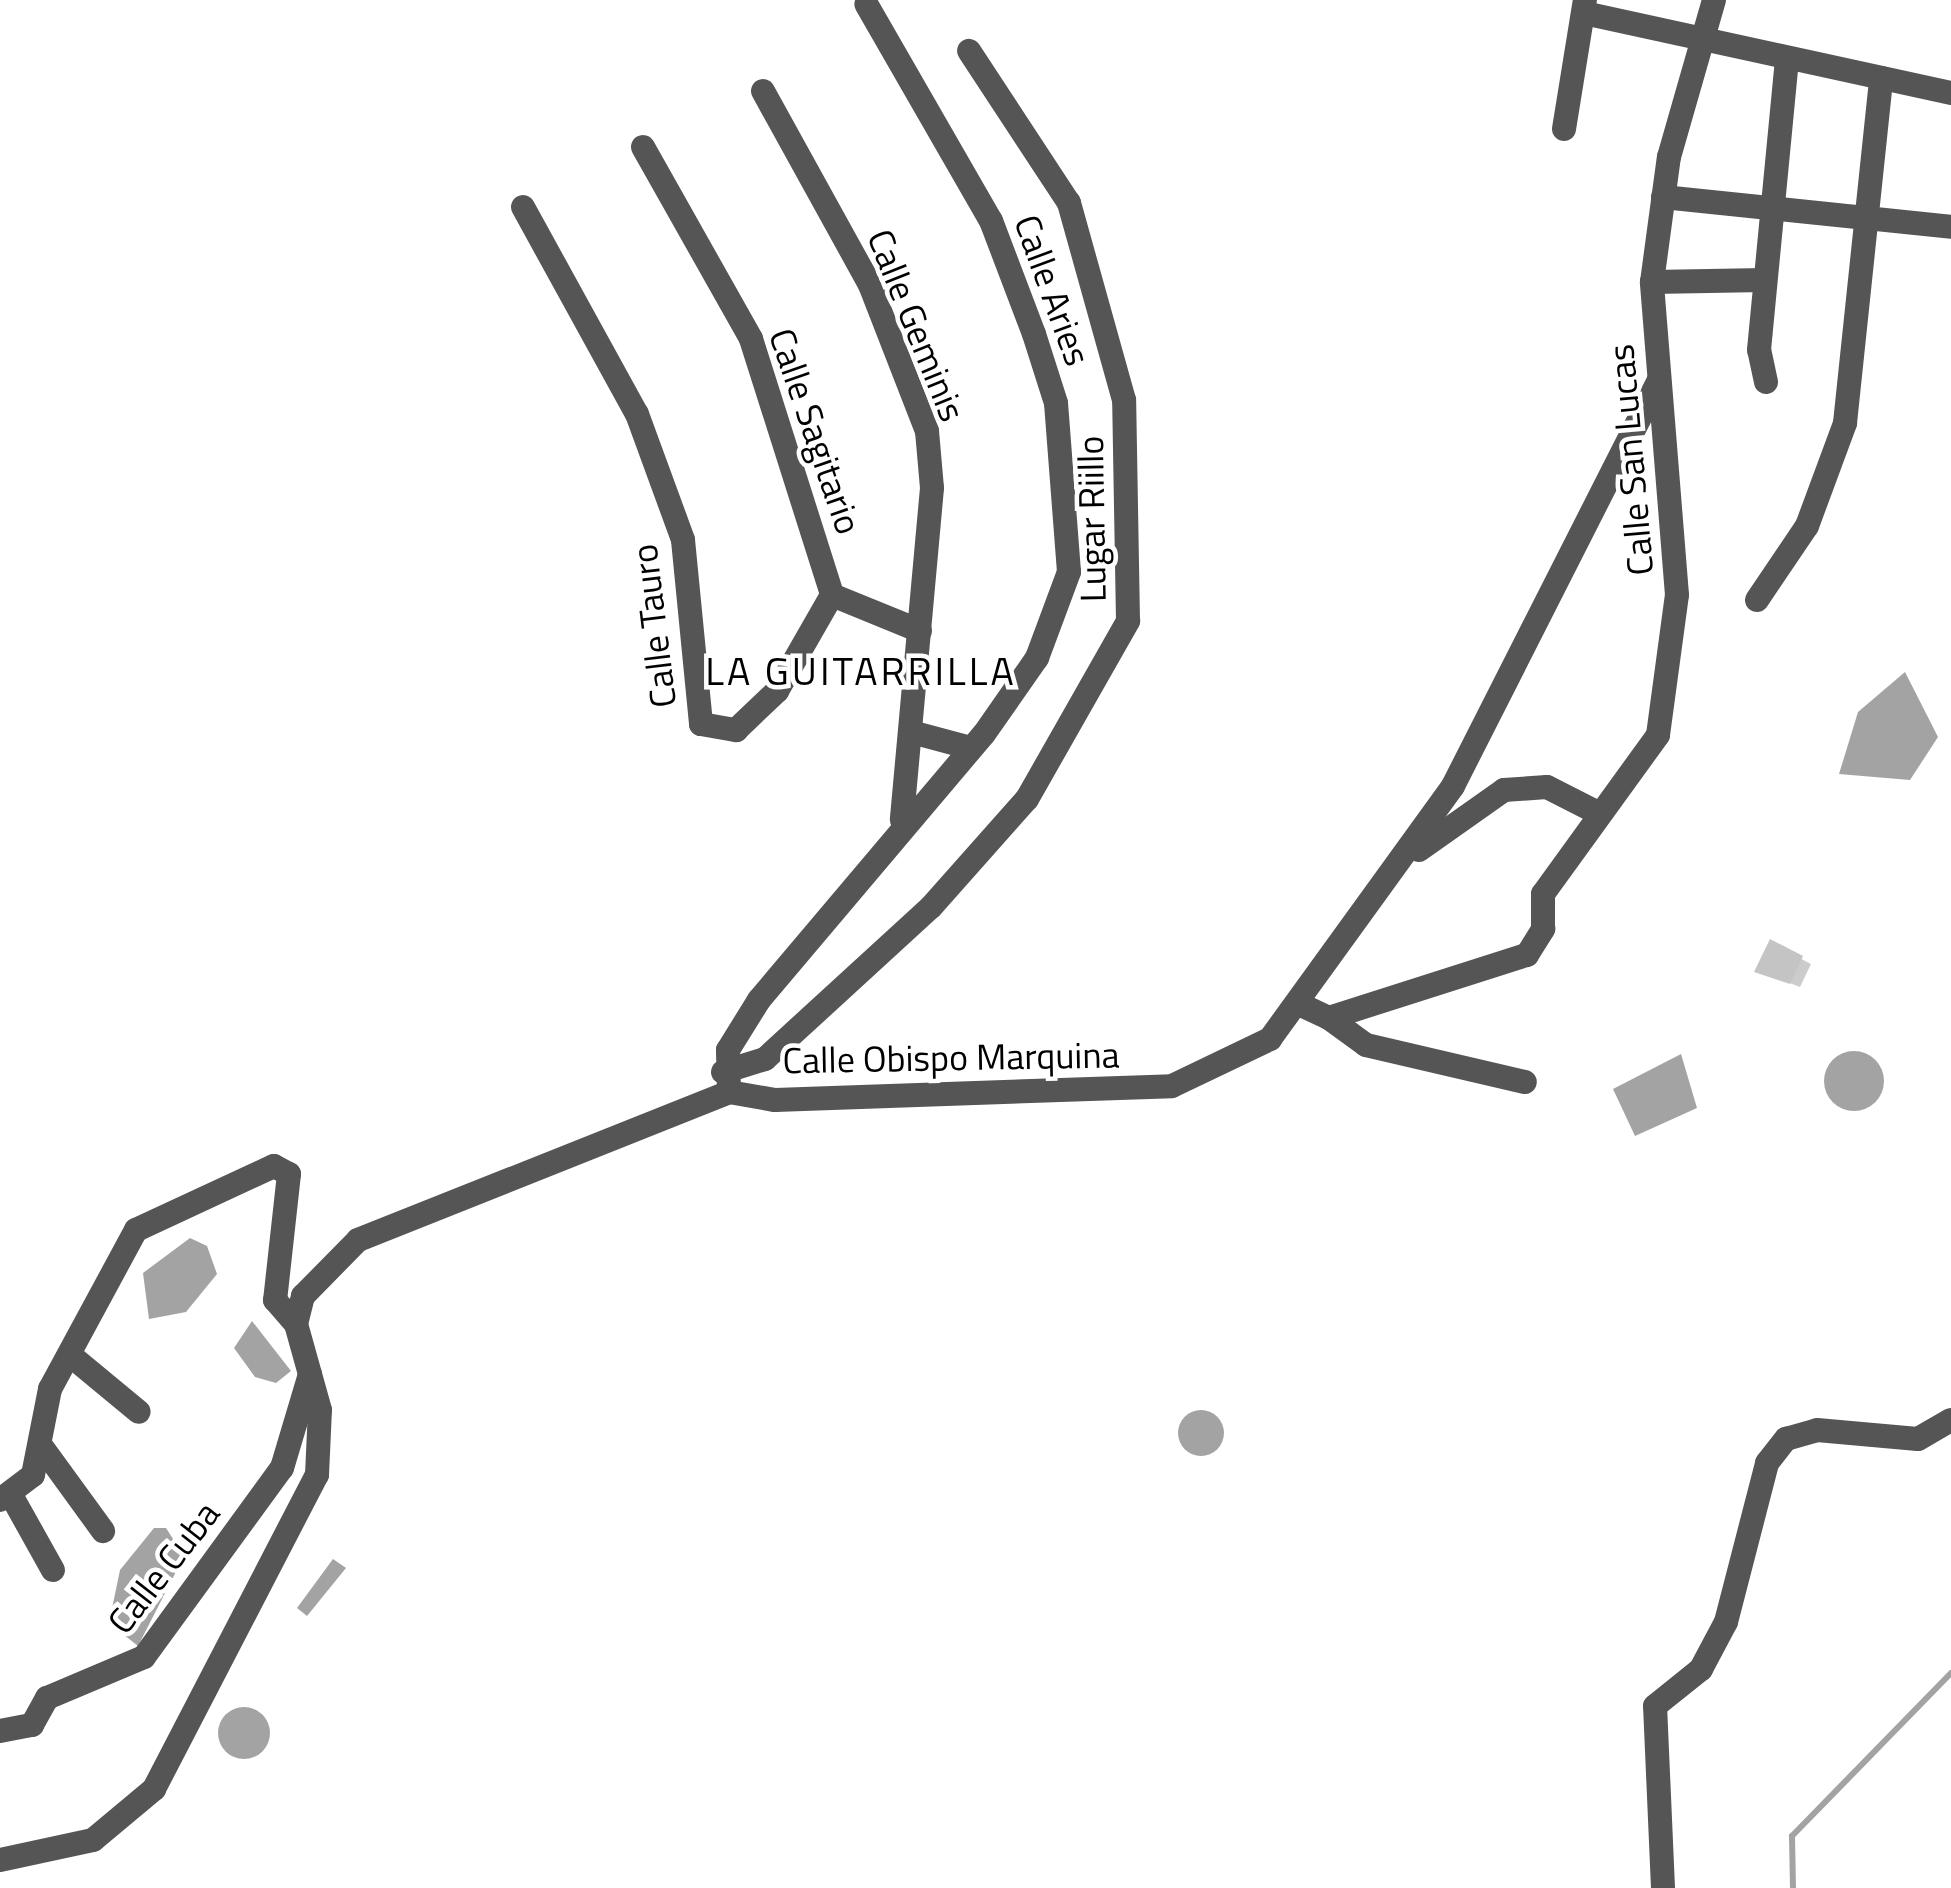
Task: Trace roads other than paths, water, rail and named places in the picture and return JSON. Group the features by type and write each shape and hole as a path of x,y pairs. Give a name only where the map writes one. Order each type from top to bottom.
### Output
{"street":[{"name":"Calle San Lucas","path":"1329,1018 1526,955 1543,929 1544,894 1658,735 1674,618 1652,282 1663,197 1714,0"},
{"name":"Calle Aries","path":"726,1082 759,1000 902,820 971,748 1065,601 1056,404 991,221 866,4"},
{"path":"1564,130 1584,6 1703,40 1951,93"},
{"name":"Lugar Riillo","path":"726,1082 765,1059 932,907 1027,799 1128,621 1124,400 1069,203 970,51"},
{"path":"1766,382 1765,280 1786,59"},
{"path":"1757,600 1807,526 1852,376 1881,78"},
{"name":"Calle Geminis","path":"763,91 870,285 927,431 915,734 902,820"},
{"name":"Calle Sagitario","path":"643,148 751,340 832,596"},
{"path":"1663,197 1951,227"},
{"name":"Calle Tauro","path":"523,207 637,414 683,540 701,724 736,730 777,691 832,596"},
{"path":"1652,282 1765,280"},
{"name":"Calle Obispo Marquina","path":"296,1324 315,1280 358,1240 726,1082 775,1100 1172,1086 1270,1040 1408,858 1495,713 1659,380"},
{"path":"832,596 920,631"},
{"path":"915,734 971,748"},
{"path":"1408,858 1504,790 1547,787 1600,814"},
{"path":"1300,1005 1329,1018 1366,1045 1525,1082"},
{"path":"0,1860 93,1840 154,1789 317,1475 311,1372 296,1324 275,1300 292,1194 289,1174 274,1166 136,1230 50,1389 42,1447 6,1498 53,1570"},
{"path":"70,1355 139,1412"},
{"name":"Calle Cuba","path":"0,1731 32,1725 47,1698 144,1657 282,1468 311,1372"},
{"path":"1663,1888 1655,1706 1701,1670 1726,1622 1768,1463 1786,1439 1816,1430 1918,1439 1951,1420"},
{"path":"42,1447 103,1531"}],"waterway":[{"path":"1793,1888 1792,1836 1951,1673"}],"district":[{"name":"LA GUITARRILLA","path":"861,671"}]}
